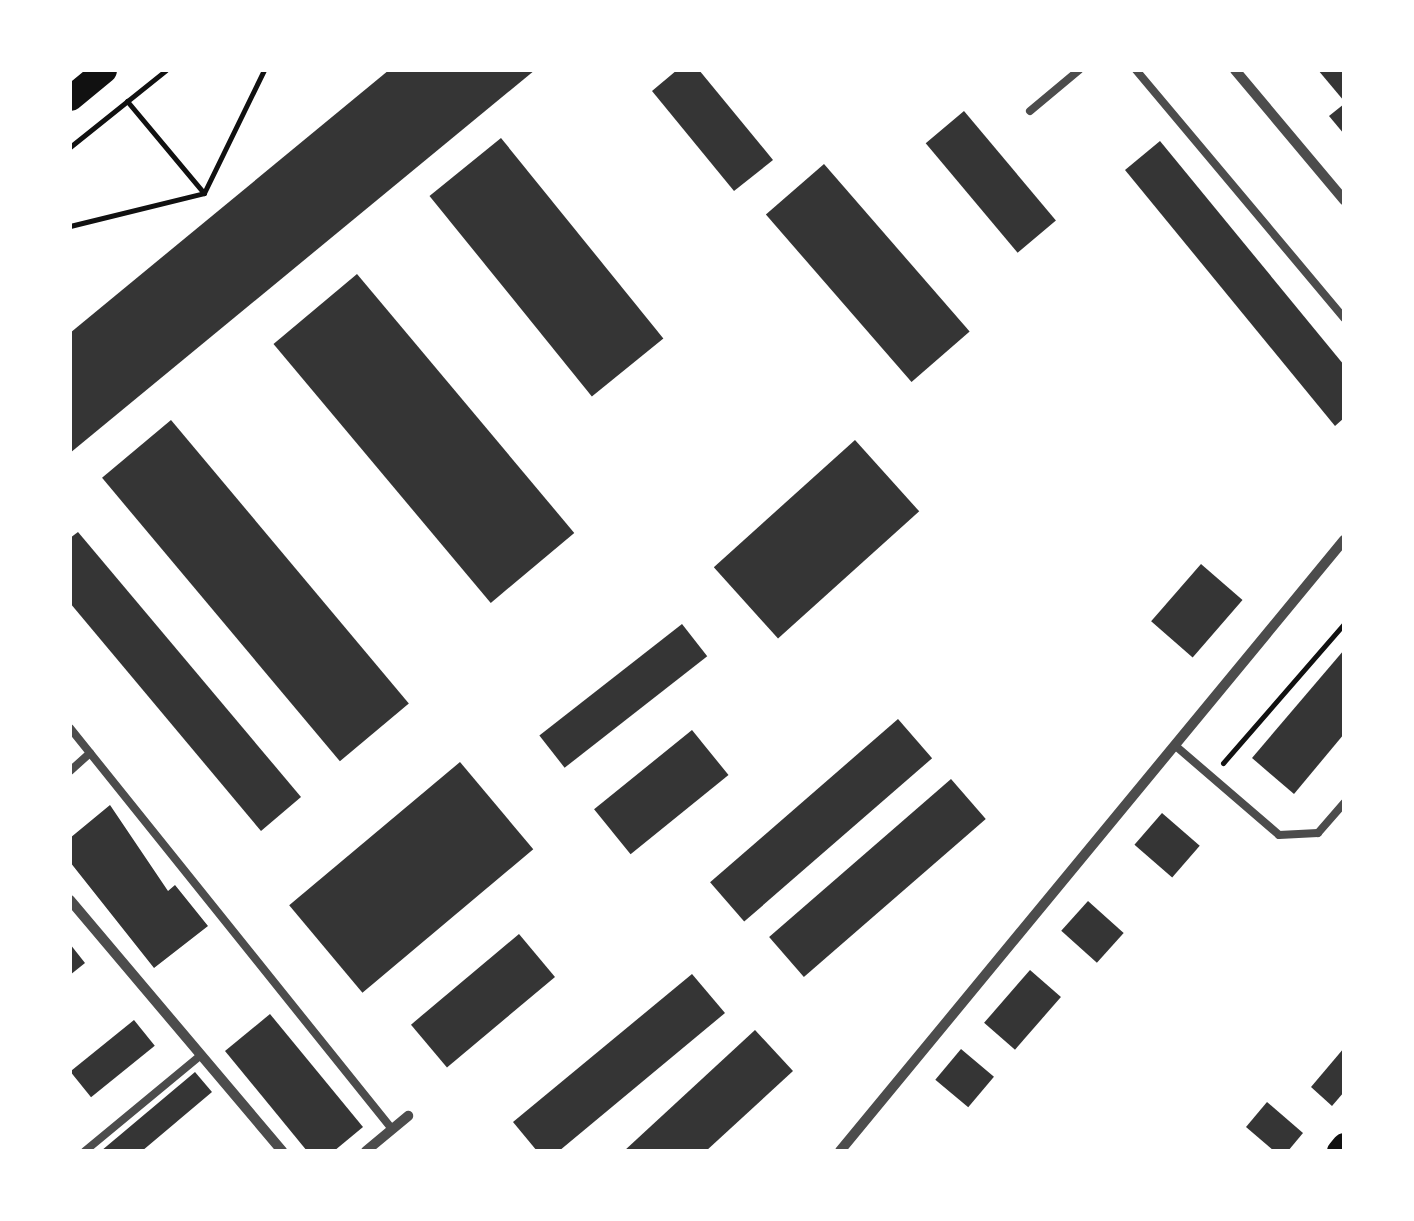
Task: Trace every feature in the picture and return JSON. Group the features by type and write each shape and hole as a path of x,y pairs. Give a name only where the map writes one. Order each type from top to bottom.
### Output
{"main road":[{"path":"70,98 104,70"},
{"path":"1339,1151 1344,1145"}],"street":[{"path":"1235,70 1344,200"},
{"path":"840,1151 1178,748 1344,540"},
{"path":"70,900 282,1151"},
{"path":"366,1151 408,1116"}],"lane":[{"path":"1030,111 1078,70"},
{"path":"1136,70 1344,318"},
{"path":"70,728 392,1129"},
{"path":"1178,748 1280,835 1318,833 1344,804"},
{"path":"70,771 90,753"},
{"path":"85,1151 201,1055"}],"path":[{"path":"70,146 166,70"},
{"path":"204,193 264,70"},
{"path":"127,100 204,193"},
{"path":"70,226 204,193"},
{"path":"1211,777 1344,624"}],"building":[{"path":"389,70 535,70 70,453 70,333"},
{"path":"677,70 699,70 773,160 734,191 652,91"},
{"path":"1318,70 1344,70 1344,101"},
{"path":"1344,104 1344,134 1329,116"},
{"path":"964,111 1056,221 1018,253 926,143"},
{"path":"501,138 663,339 592,396 430,196"},
{"path":"1160,141 1344,365 1344,418 1335,426 1125,170"},
{"path":"824,164 970,332 912,382 766,215"},
{"path":"357,274 574,533 491,603 274,344"},
{"path":"171,420 409,703 340,761 102,478"},
{"path":"855,440 919,511 778,638 714,567"},
{"path":"78,532 301,797 261,831 70,603 70,538"},
{"path":"1201,564 1243,600 1193,657 1151,621"},
{"path":"682,624 707,656 565,768 539,735"},
{"path":"1344,650 1344,734 1294,794 1252,758"},
{"path":"898,719 932,758 744,922 710,882"},
{"path":"692,730 729,775 631,854 594,809"},
{"path":"460,762 533,849 362,993 289,905"},
{"path":"951,779 986,819 804,977 769,937"},
{"path":"110,805 168,891 175,885 208,926 154,968 70,862 70,838"},
{"path":"1162,813 1200,846 1172,878 1134,845"},
{"path":"1088,901 1124,933 1097,963 1061,931"},
{"path":"519,934 555,977 447,1068 411,1025"},
{"path":"70,944 85,963 70,975"},
{"path":"1030,970 1061,997 1015,1050 984,1023"},
{"path":"692,974 725,1013 559,1151 537,1151 513,1122"},
{"path":"270,1014 363,1127 334,1151 307,1151 225,1051"},
{"path":"134,1020 155,1046 91,1097 70,1072"},
{"path":"755,1030 793,1071 706,1151 624,1151"},
{"path":"1344,1048 1344,1092 1332,1106 1311,1087"},
{"path":"961,1049 994,1077 968,1107 935,1080"},
{"path":"195,1072 212,1092 142,1151 101,1151"},
{"path":"1267,1102 1303,1133 1288,1151 1274,1151 1246,1127"}]}
